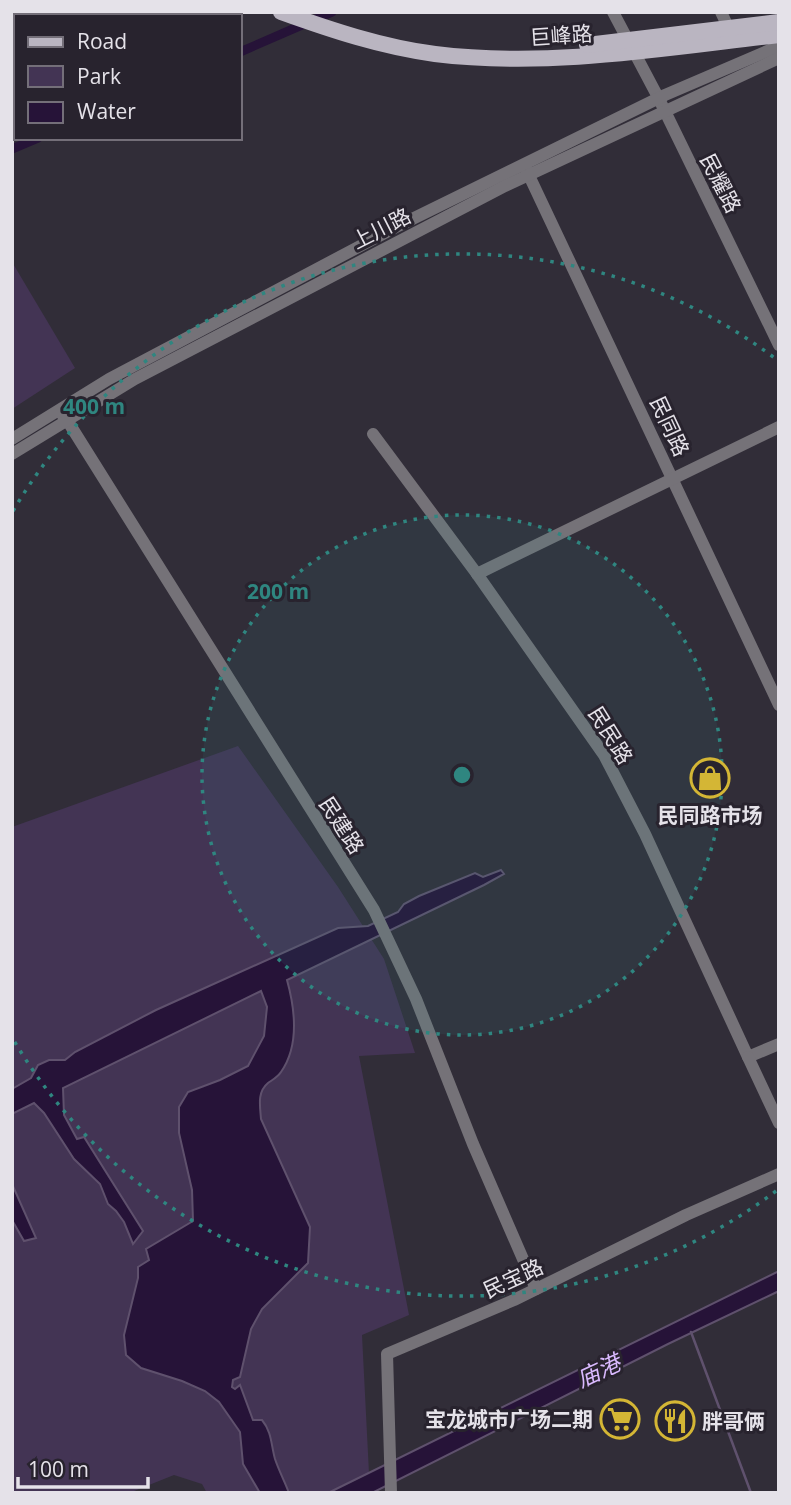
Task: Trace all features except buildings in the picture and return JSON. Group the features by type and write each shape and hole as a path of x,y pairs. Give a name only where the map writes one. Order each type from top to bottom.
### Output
{"main road":[{"path":"281,12 356,32"},
{"name":"巨峰路","path":"309,12 356,32 370,42 434,54 509,59 629,46 779,35"},
{"name":"巨峰路","path":"629,46 779,22"}],"street":[{"name":"民耀路","path":"613,12 659,99 663,112 779,345"},
{"path":"722,12 729,30"},
{"name":"上川路","path":"12,439 135,379 659,99 779,46"},
{"name":"上川路","path":"527,169 663,112 779,58"},
{"name":"民同路","path":"527,169 779,705"},
{"name":"上川路","path":"12,454 63,416"},
{"name":"民建路","path":"63,416 374,910 416,999 473,1144 536,1289"},
{"path":"477,574 779,427"},
{"name":"民民路","path":"373,434 477,574 604,755 645,834 779,1123"},
{"path":"748,1057 779,1044"},
{"name":"民宝路","path":"391,1492 387,1354 536,1289 686,1215 779,1174"}],"green space":[{"path":"12,12 130,12 14,14 14,18"},
{"path":"12,57 14,130 12,130"},
{"path":"12,262 75,368 12,409"},
{"path":"238,746 338,887 384,959 415,1053 359,1056 409,1315 362,1335 370,1493 207,1493 202,1484 174,1475 129,1493 12,1493 12,827"}],"water":[{"path":"501,870 504,874 484,885 287,980 294,1015 291,1050 281,1072 262,1091 261,1119 310,1227 308,1263 262,1309 251,1329 240,1377 233,1380 232,1387 235,1389 240,1385 253,1420 262,1420 268,1429 275,1459 289,1493 260,1493 243,1464 240,1432 219,1402 205,1391 141,1368 126,1355 124,1335 138,1278 138,1267 149,1260 146,1249 193,1221 192,1190 179,1133 179,1107 188,1092 248,1066 264,1036 267,1007 261,991 63,1088 64,1115 77,1139 84,1137 143,1231 133,1244 124,1222 108,1204 100,1184 74,1159 44,1113 34,1103 12,1114 12,1089 31,1078 38,1065 49,1060 65,1060 75,1052 156,1010 338,928 368,926 398,912 404,904 419,896 475,873 483,877"},
{"path":"12,1184 36,1238 24,1241 12,1220"},
{"name":"庙港","path":"779,1271 779,1291 372,1493 328,1493"}],"waterway":[{"path":"242,51 332,12"},
{"path":"12,149 33,140"},
{"path":"691,1332 751,1493"}],"place":[{"name":"民同路市场","path":"710,778"},
{"name":"宝龙城市广场二期","path":"620,1419"},
{"name":"胖哥俩","path":"675,1421"}]}
